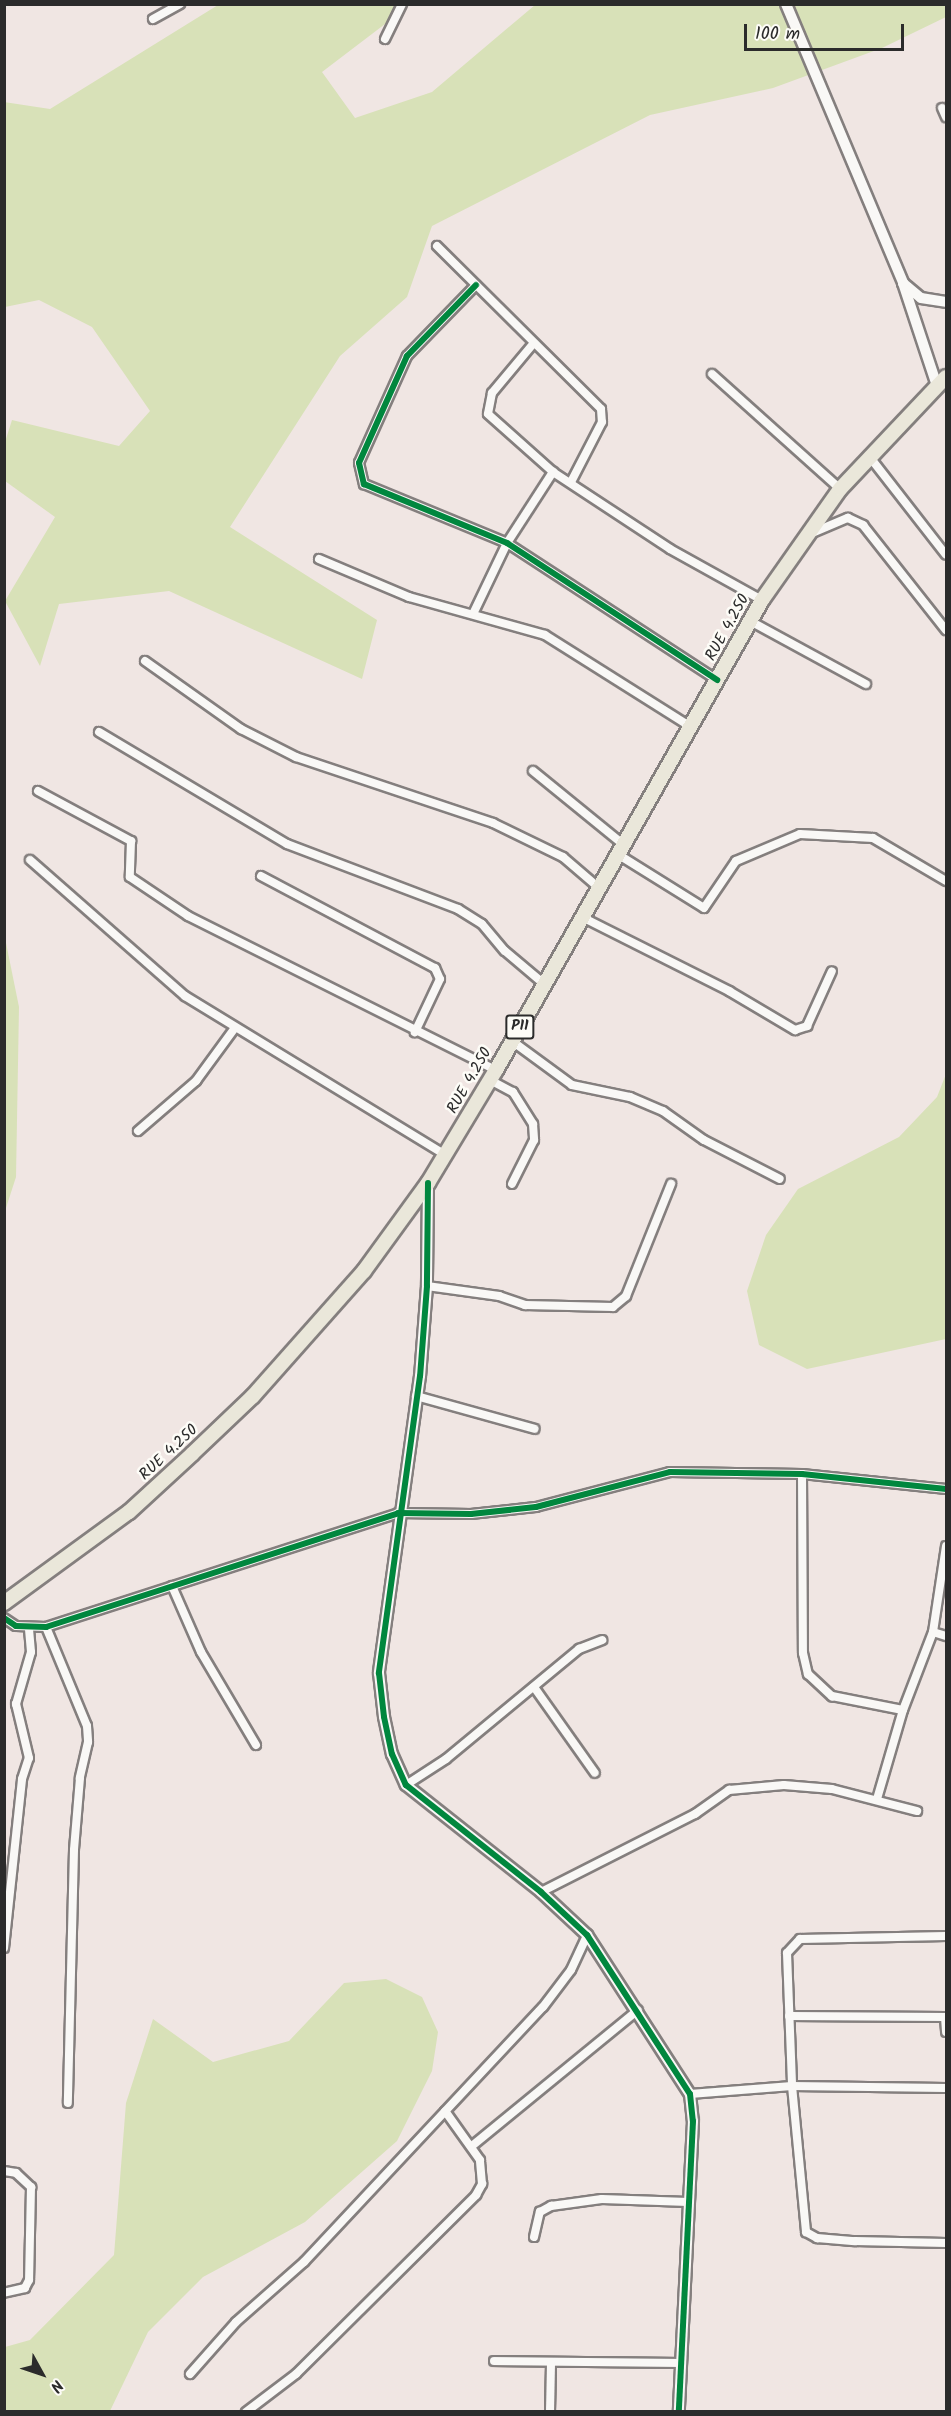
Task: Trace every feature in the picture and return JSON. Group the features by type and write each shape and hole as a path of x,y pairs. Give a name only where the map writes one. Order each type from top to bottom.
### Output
{"main road":[{"name":"RUE 4.250","path":"4,1603 129,1512 253,1396 364,1271 428,1183 493,1075 762,600 840,489 869,455 942,382"}],"street":[{"path":"153,19 180,4"},
{"path":"385,39 402,4"},
{"path":"786,4 942,382"},
{"path":"437,246 603,416 571,482"},
{"path":"903,283 921,298 946,302"},
{"path":"476,285 407,356 374,423 358,473 364,484 507,543 717,680"},
{"path":"533,344 492,393 488,414 553,472 670,549 762,600"},
{"path":"712,374 840,489"},
{"path":"869,455 946,555"},
{"path":"473,614 507,543 553,472"},
{"path":"806,535 854,519 922,594 946,630"},
{"path":"319,559 409,597 545,635 691,727"},
{"path":"750,621 866,684"},
{"path":"145,661 242,729 296,757 493,823 564,857 599,888"},
{"path":"99,732 287,844 458,909 482,924 505,951 544,984"},
{"path":"533,771 622,850 704,908 736,861 800,834 873,838 946,881"},
{"path":"39,791 131,841 130,877 179,910 493,1075 513,1092 533,1124 534,1140 512,1184"},
{"path":"30,860 185,996 234,1029 445,1155"},
{"path":"261,876 440,973 415,1032"},
{"path":"582,917 729,991 795,1030 807,1026 832,971"},
{"path":"138,1131 196,1081 234,1029"},
{"path":"512,1041 572,1085 630,1097 663,1110 704,1140 780,1179"},
{"path":"428,1183 427,1286 416,1396 398,1512 379,1673 392,1754 406,1785 541,1892 587,1935 638,2010 690,2094 688,2202 678,2363 679,2412"},
{"path":"427,1286 499,1296 525,1305 604,1309 620,1304 671,1184"},
{"path":"416,1396 535,1429"},
{"path":"4,1618 16,1626 46,1627 398,1512 471,1514 536,1507 670,1472 802,1474 946,1489"},
{"path":"802,1474 803,1653 808,1674 832,1696 903,1710"},
{"path":"877,1799 903,1710 933,1632 946,1546"},
{"path":"172,1586 201,1652 256,1745"},
{"path":"4,1948 22,1779 29,1758 16,1704 31,1652 30,1627"},
{"path":"46,1627 87,1726 88,1742 80,1778 75,1850 68,2103"},
{"path":"933,1632 946,1636"},
{"path":"406,1785 446,1759 579,1649 602,1640"},
{"path":"534,1688 595,1773"},
{"path":"541,1892 695,1814 722,1791 784,1785 877,1799 917,1811"},
{"path":"190,2374 236,2322 304,2262 543,2007 571,1970 587,1935"},
{"path":"946,1936 800,1939 787,1953 792,2086 806,2232 817,2238 855,2241 946,2243"},
{"path":"473,2145 638,2010"},
{"path":"789,2016 946,2017 946,2032"},
{"path":"690,2094 792,2086 946,2088"},
{"path":"246,2412 311,2360 476,2195 483,2172 473,2145 445,2111"},
{"path":"4,2171 16,2174 30,2187 28,2280 25,2288 4,2293"},
{"path":"534,2237 540,2212 551,2206 602,2199 688,2202"},
{"path":"494,2361 551,2364 678,2363"},
{"path":"550,2412 551,2364"}],"green space":[{"path":"218,5 410,5 322,72 355,118 432,92 535,5 946,5 946,17 882,48 773,88 650,115 432,226 407,297 340,356 230,527 377,620 362,679 169,591 59,604 40,666 5,601 55,517 5,481 5,442 12,420 119,446 150,411 92,327 39,300 5,307 4,102 50,109"},
{"path":"4,933 19,1007 16,1177 5,1211"},
{"path":"946,1074 946,1339 807,1369 759,1345 747,1291 766,1235 798,1189 899,1137 937,1097"},
{"path":"386,1979 422,1997 438,2032 432,2071 397,2141 305,2222 203,2277 148,2332 110,2411 5,2411 5,2347 30,2340 114,2255 126,2103 153,2019 213,2062 289,2041 344,1983"}],"cycle path":[{"path":"476,285 407,356 359,463 364,484 507,543 717,680"},
{"path":"428,1183 427,1286 420,1376 379,1673 384,1717 392,1754 406,1785 541,1892 587,1935 690,2094 693,2121 679,2412"},
{"path":"4,1618 16,1626 46,1627 398,1513 471,1514 536,1507 670,1472 802,1474 946,1489"}]}
